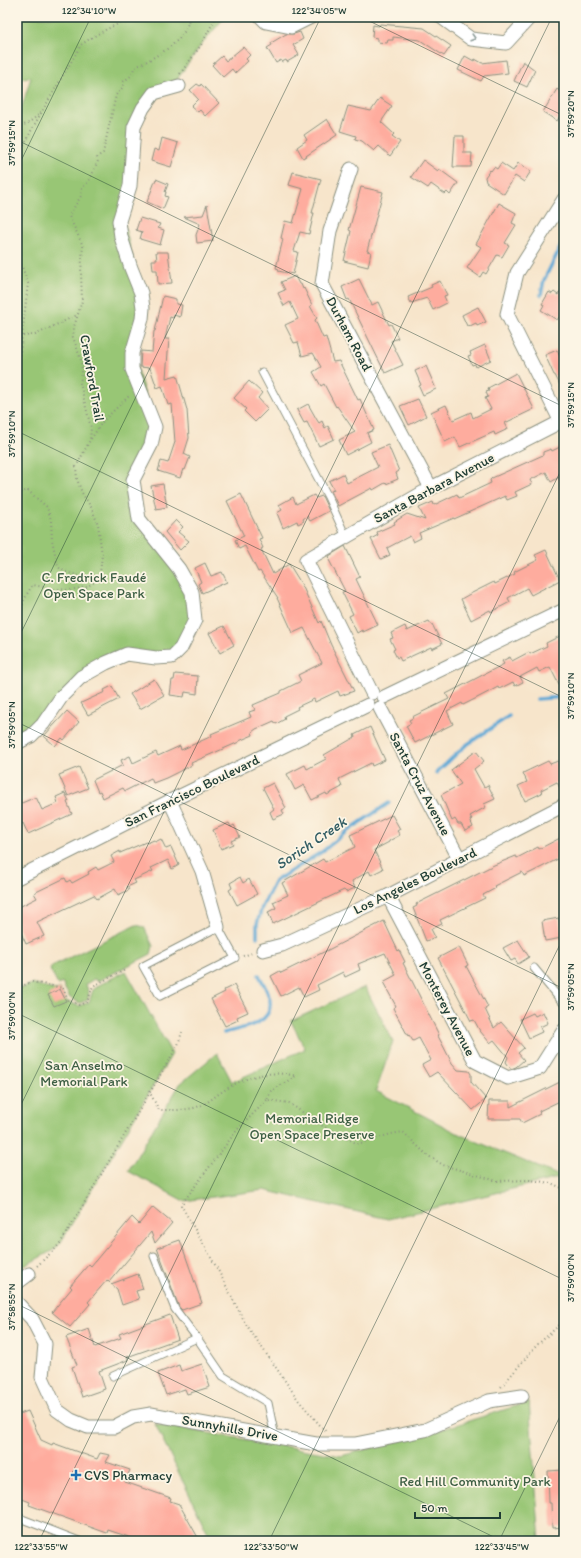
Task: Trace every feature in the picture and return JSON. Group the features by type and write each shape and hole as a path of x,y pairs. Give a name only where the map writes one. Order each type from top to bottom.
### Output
{"street":[{"path":"261,17 266,22 291,27 311,17"},
{"path":"441,17 471,39 506,43 530,17"},
{"path":"17,743 31,736 43,724 62,696 81,677 106,663 127,654 156,658 172,657 181,648 194,620 192,592 179,569 140,520 133,480 151,445 155,427 132,369 132,353 142,319 143,308 141,293 121,237 119,221 130,186 134,127 143,108 154,93 175,87"},
{"name":"Durham Road","path":"351,169 330,231 322,284 431,488"},
{"path":"563,421 507,314 517,273 564,200"},
{"name":"Santa Barbara Avenue","path":"306,560 431,488 563,421"},
{"name":"Santa Cruz Avenue","path":"306,560 376,701 460,860"},
{"name":"San Francisco Boulevard","path":"17,878 170,801 564,610"},
{"path":"170,801 202,871 218,927"},
{"name":"Los Angeles Boulevard","path":"263,950 282,945 388,896 564,805"},
{"name":"Monterey Avenue","path":"388,896 475,1061 508,1078 540,1068 564,1030"},
{"path":"17,1283 29,1274"},
{"name":"Sunnyhills Drive","path":"17,1303 32,1319 45,1344 42,1377 57,1410 71,1420 88,1427 114,1427 133,1417 151,1414 316,1444 355,1444 425,1430 489,1401 522,1396"}],"lane":[{"path":"262,372 328,497 346,537"},
{"path":"218,927 235,958 160,996 143,966 218,927"},
{"path":"534,968 564,1004"},
{"path":"154,1256 175,1309 197,1338 222,1376 268,1403 275,1436"},
{"path":"113,1376 197,1338"},
{"path":"17,1528 19,1518 79,1541"}],"path":[{"path":"17,160 42,112 81,46 88,40 134,17"},
{"name":"Crawford Trail","path":"97,578 100,573 102,555 98,524 91,506 82,493 77,479 76,466 90,440 91,428 80,383 82,373 81,360 73,337 74,327 82,301 81,272 83,246 68,216 81,196 82,188 89,181 98,161 97,157 102,153 116,95 123,87 124,82 132,75 134,68 151,59 181,38 188,26 189,17"},
{"path":"175,87 173,82 201,45 216,17"},
{"path":"17,124 20,126 27,124 42,112"},
{"path":"17,262 22,267 28,283 17,403"},
{"path":"23,336 35,335 78,314"},
{"path":"90,440 103,421 130,395 140,389"},
{"path":"17,495 27,490 47,507 51,520 52,540 58,567 66,573 97,578 95,582 86,587 70,590 53,589 33,585 29,589 17,624"},
{"path":"235,958 263,950"},
{"path":"17,988 32,982 63,988 68,1000 80,1005 87,1002 93,986 125,970"},
{"path":"29,1274 61,1242 178,1046 182,1032"},
{"path":"150,1091 159,1110 182,1110 203,1105 238,1082 255,1075 285,1073 296,1076 271,1091 267,1100 237,1130 181,1205 218,1270 245,1323 299,1401 337,1444"},
{"path":"267,1100 288,1104 321,1125 358,1144 403,1132 427,1155 443,1166 497,1181 530,1180 551,1183 564,1189"},
{"path":"489,1401 538,1345 564,1321"}],"green space":[{"name":"C. Fredrick Faudé Open Space Park","path":"17,17 225,17 201,45 171,88 143,108 121,211 141,293 132,353 155,427 133,480 139,519 179,569 195,620 172,657 127,654 106,663 17,743 17,123 31,77 17,79"},
{"path":"136,925 144,927 153,946 151,954 98,981 94,979 86,984 89,994 87,1000 80,1003 70,998 62,983 58,985 50,970 52,966"},
{"name":"San Anselmo Memorial Park","path":"126,971 172,1054 61,1242 55,1249 17,1270 17,990 32,984 55,990 60,989 66,1001 79,1006 89,1002 93,990 99,985"},
{"name":"Memorial Ridge Open Space Preserve","path":"365,987 393,1041 376,1091 461,1135 562,1177 388,1219 264,1190 184,1201 128,1171 180,1084 217,1053 232,1082 305,1049 291,1021"},
{"name":"Red Hill Community Park","path":"529,1402 540,1541 212,1541 155,1424 341,1456 440,1430"}],"building":[{"path":"380,24 424,28 451,46 444,56 420,40 393,37 393,40 388,40 387,43 377,42 377,38 372,37 373,25 379,26"},
{"path":"300,32 303,39 293,45 299,55 287,62 286,60 282,62 281,60 276,63 267,48 272,45 271,43 286,34"},
{"path":"243,47 250,55 246,59 248,61 235,73 232,69 223,77 212,65 222,56 226,61"},
{"path":"465,56 482,63 506,60 508,73 484,76 481,81 458,70"},
{"path":"523,61 535,70 527,87 514,81"},
{"path":"197,84 200,86 201,84 219,103 205,116 200,110 198,112 191,106 198,99 190,90"},
{"path":"557,89 564,94 564,109 557,121 543,112"},
{"path":"380,98 392,106 381,122 394,134 392,136 400,142 390,156 379,146 374,151 362,141 355,139 356,136 340,131 348,106 371,111"},
{"path":"327,119 337,135 303,158 297,147 307,140 304,135"},
{"path":"455,136 464,136 464,153 472,153 471,167 453,167"},
{"path":"162,138 178,143 171,167 151,161 154,149 159,151"},
{"path":"423,160 438,171 439,169 458,183 450,195 447,192 445,194 431,184 428,188 411,177"},
{"path":"501,163 513,171 518,163 531,171 524,182 515,176 504,194 486,182 485,177 490,170 491,171 494,167 497,169"},
{"path":"293,172 321,179 312,213 314,213 309,234 300,232 294,251 298,252 293,274 278,271 279,269 276,268 283,239 281,238 285,221 293,223 303,189 289,185"},
{"path":"156,179 168,184 165,196 168,197 163,209 147,202"},
{"path":"361,187 383,192 367,251 371,252 368,267 344,261 351,231 349,230"},
{"path":"499,203 516,213 512,223 516,225 505,243 509,245 502,257 497,255 486,274 483,272 480,277 467,268 481,247 476,244"},
{"path":"207,205 213,241 197,243 196,235 200,224 184,217 203,215"},
{"path":"140,218 160,224 158,228 164,230 160,245 140,239 142,232 136,230"},
{"path":"156,252 168,252 172,283 158,284 157,270 153,270 152,260 157,260"},
{"path":"295,276 299,284 301,284 303,289 304,288 312,305 310,306 317,318 315,320 323,338 326,337 333,362 339,361 358,400 360,399 374,430 367,433 371,442 346,455 339,440 355,432 337,406 336,407 324,384 321,386 313,372 321,367 313,353 302,356 298,342 294,343 285,325 298,319 290,302 284,306 278,293 285,290 281,282"},
{"path":"359,279 372,305 378,302 389,325 391,324 398,338 391,341 403,365 385,373 349,299 347,300 342,287"},
{"path":"440,281 447,295 444,296 447,303 433,310 427,298 411,303 408,297 432,287 431,285"},
{"path":"564,285 564,310 557,320 541,310 544,305 542,304 549,292 552,294 554,292 558,295"},
{"path":"163,296 176,299 176,304 182,305 180,317 174,315 173,318 170,317 165,339 169,339 166,378 177,375 187,410 189,438 184,454 190,457 180,478 158,471 161,461 168,463 175,442 172,404 168,405 162,386 157,388 150,368 140,367 141,351 152,352 154,331"},
{"path":"478,307 486,322 477,326 476,323 467,326 462,315"},
{"path":"485,345 491,360 476,367 475,364 472,365 468,356 471,355 470,352"},
{"path":"557,350 561,359 564,357 564,393 545,355"},
{"path":"426,366 436,389 423,395 419,386 421,385 415,371"},
{"path":"516,373 534,409 505,423 508,429 495,435 494,432 460,447 455,437 445,442 431,412 446,405 453,420 471,412 473,418 491,409 485,398 488,397 486,392 489,391 488,388"},
{"path":"249,381 262,393 258,398 268,409 255,422 244,411 246,409 234,398"},
{"path":"418,399 426,416 409,425 400,406"},
{"path":"308,404 319,423 322,421 325,428 328,426 334,439 319,446 307,422 304,423 297,410"},
{"path":"388,445 399,471 396,473 398,479 386,484 385,483 373,490 372,488 338,506 331,491 334,490 329,481 343,474 347,483 378,467 371,452"},
{"path":"564,445 564,474 551,482 546,472 530,480 532,484 515,492 517,496 507,500 505,496 419,533 421,538 413,542 410,536 387,548 390,555 381,559 371,539 378,535 377,532 395,524 394,522 407,514 425,520 419,508 433,502 434,505 457,494 459,498 491,483 490,480 492,478 543,455 543,452 551,449 552,451"},
{"path":"163,484 167,507 156,509 151,486"},
{"path":"241,494 262,538 259,539 263,548 261,549 273,574 289,564 302,585 319,623 321,621 354,691 340,696 338,691 315,702 314,699 297,707 298,709 284,716 285,719 276,724 274,721 256,729 252,732 253,735 191,763 192,765 166,778 153,783 151,778 125,791 123,788 103,798 100,791 98,792 93,780 123,765 121,760 130,756 133,763 156,752 158,756 180,746 181,750 212,736 211,734 251,717 249,712 255,710 253,705 281,693 281,691 301,681 298,675 322,663 304,628 293,633 278,598 260,571 258,572 245,546 239,549 235,540 244,536 227,501"},
{"path":"314,495 316,498 322,496 329,511 310,521 307,516 303,519 304,521 298,524 297,521 283,528 277,513 282,510 279,505 293,497 296,504"},
{"path":"176,520 183,527 178,532 189,541 180,550 165,532"},
{"path":"345,546 360,577 356,579 378,625 363,632 362,630 357,633 349,616 353,614 342,592 345,591 329,560 329,556"},
{"path":"546,550 560,580 531,595 527,588 508,598 510,602 471,620 461,599 494,582 495,584 515,574 514,572 538,560 535,555"},
{"path":"205,563 211,576 222,572 227,582 202,593 198,584 201,582 195,568"},
{"path":"429,621 442,644 432,649 431,647 401,661 399,657 397,658 393,650 395,649 390,639 393,638 391,633 405,626 407,631"},
{"path":"224,626 234,645 220,653 209,633"},
{"path":"564,634 564,667 561,669 564,676 564,695 550,667 539,672 537,668 520,677 523,682 515,686 513,682 499,689 498,687 463,705 462,703 447,711 453,724 415,743 406,726 411,723 409,720 413,718 412,717 449,699 446,694 504,664 502,661 510,657 512,661 529,652 530,654 547,646 546,643"},
{"path":"175,674 198,676 197,694 185,692 184,697 170,695 172,680 174,680"},
{"path":"154,679 164,695 140,709 130,694"},
{"path":"112,686 119,699 88,715 81,703 105,692 104,690"},
{"path":"67,711 79,722 64,740 62,738 55,746 44,736"},
{"path":"370,727 385,760 372,766 371,763 339,779 342,787 327,795 326,793 312,800 304,785 295,790 287,774 305,765 307,769 326,759 324,755 355,737 354,735"},
{"path":"476,751 484,761 474,769 484,787 488,785 495,799 484,804 486,807 470,816 473,827 465,831 461,824 458,824 455,819 452,821 441,795 461,784 451,770"},
{"path":"548,761 550,764 558,761 564,774 564,796 557,782 541,790 542,793 525,801 518,786 527,782 523,773"},
{"path":"79,767 88,788 68,796 59,775"},
{"path":"273,783 286,808 282,810 284,814 273,819 270,812 274,809 263,788"},
{"path":"65,793 69,801 67,802 72,814 28,834 23,823 17,826 17,805 36,797 42,810 58,803 56,797"},
{"path":"392,815 400,829 397,831 400,835 374,850 383,869 371,875 369,871 352,881 355,888 346,892 344,890 273,924 268,912 276,908 273,902 288,895 282,883 323,859 325,862 355,847 350,835"},
{"path":"229,823 231,827 234,825 240,837 231,841 233,844 221,849 213,830"},
{"path":"564,836 564,856 524,876 522,872 494,886 496,888 483,895 485,898 440,920 442,924 431,929 435,937 426,941 413,908 417,906 416,904 494,865 516,856 517,858 538,847 539,849"},
{"path":"161,839 166,849 171,847 179,865 172,869 168,860 151,868 153,871 134,880 136,883 127,887 129,890 118,895 115,889 97,899 94,895 37,922 44,936 26,944 17,924 17,908 37,898 34,893 65,878 67,882 70,880 72,883 89,874 88,872 96,867 98,870 114,862 111,856 120,851 120,853 146,842 147,843 154,840 155,842"},
{"path":"240,877 243,883 249,879 257,894 237,905 229,890 232,888 230,883"},
{"path":"559,918 562,938 545,941 542,921"},
{"path":"384,921 398,951 399,950 405,962 403,963 452,1063 458,1070 469,1071 471,1074 471,1082 486,1099 473,1110 437,1072 429,1077 422,1065 431,1060 419,1038 413,1041 409,1035 408,1036 393,1008 396,1006 383,982 396,975 385,953 358,964 360,970 345,977 343,972 317,985 319,990 304,997 299,987 281,996 271,976 280,971 281,973"},
{"path":"518,940 529,957 518,964 515,959 511,961 503,948"},
{"path":"459,947 468,965 466,966 488,1007 485,1009 494,1028 501,1022 524,1048 518,1053 524,1060 516,1067 511,1069 506,1062 508,1057 494,1040 490,1043 480,1031 474,1020 471,1021 438,958"},
{"path":"234,985 248,1012 237,1017 238,1020 225,1026 211,999 225,992 224,990"},
{"path":"60,989 66,1001 54,1006 48,995"},
{"path":"543,1012 548,1023 540,1027 542,1032 529,1038 520,1019 533,1013 535,1016"},
{"path":"564,1080 564,1099 539,1111 540,1114 522,1123 520,1119 488,1119 489,1101 510,1101 510,1107"},
{"path":"153,1207 172,1223 155,1243 151,1232 109,1282 107,1280 88,1302 90,1304 70,1327 52,1312 72,1288 70,1286 89,1264 91,1266 132,1217 139,1224"},
{"path":"180,1240 202,1303 182,1310 179,1307 157,1248"},
{"path":"138,1274 143,1289 136,1291 139,1299 122,1305 117,1289 111,1284"},
{"path":"170,1315 178,1339 127,1357 128,1360 99,1371 105,1389 82,1397 72,1367 77,1365 66,1337 89,1329 95,1347 121,1338 119,1334"},
{"path":"202,1364 210,1387 187,1394 185,1389 166,1395 158,1373 179,1365 181,1371"},
{"path":"28,1411 41,1440 52,1445 53,1443 97,1459 100,1453 110,1455 106,1462 130,1470 125,1482 171,1498 170,1501 179,1504 200,1541 141,1541 108,1530 107,1533 29,1505 30,1502 17,1497 17,1415"},
{"path":"564,1470 564,1527 552,1528 551,1503 549,1503 548,1471"}],"waterway":[{"path":"541,295 544,280 564,240"},
{"name":"Sorich Creek","path":"537,699 564,697"},
{"name":"Sorich Creek","path":"436,773 465,746 509,716"},
{"name":"Sorich Creek","path":"257,937 257,924 262,907 275,881 323,851 346,832 389,803"},
{"name":"Sorich Creek","path":"224,1033 254,1024 261,1020 270,1009 270,1001 267,991 259,975"}],"place":[{"name":"CVS Pharmacy","path":"76,1475"}]}
